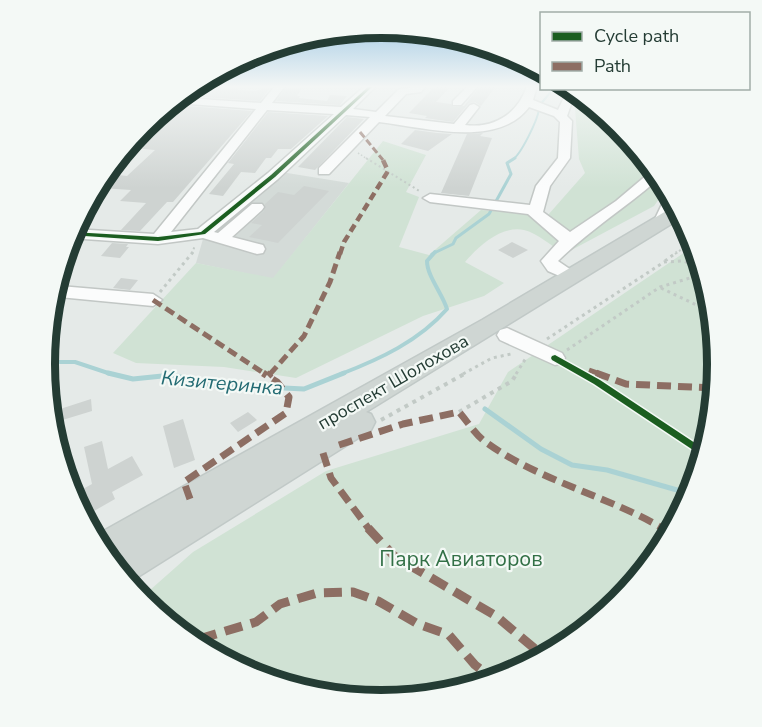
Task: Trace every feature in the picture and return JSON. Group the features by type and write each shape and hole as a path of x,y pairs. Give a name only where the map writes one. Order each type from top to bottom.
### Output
{"main road":[{"name":"проспект Шолохова","path":"121,561 491,326 671,216"},
{"name":"проспект Шолохова","path":"121,561 519,342 671,216"}],"street":[{"path":"158,239 253,120"},
{"path":"199,234 243,201 334,120"},
{"path":"324,171 373,120"},
{"path":"393,120 417,124 435,123 486,128 503,120"},
{"path":"458,127 464,120"},
{"path":"565,120 564,158 543,186 535,213 563,234 567,241"},
{"path":"571,276 554,267 549,261 552,255 564,248 567,241 621,204 650,179"},
{"path":"221,238 283,184"},
{"path":"430,198 536,210"},
{"path":"243,201 260,204"},
{"path":"82,235 158,239 199,234 257,249"},
{"path":"63,291 153,300"},
{"path":"519,342 555,358"}],"path":[{"path":"347,146 430,198"},
{"path":"153,300 195,250 199,234"},
{"path":"375,423 664,262 685,247"},
{"path":"664,262 683,261 691,264"},
{"path":"555,358 660,287 695,276"},
{"path":"660,287 702,308"},
{"path":"459,412 512,381 519,342"}],"shaded area":[{"path":"281,172 349,183 273,279 196,263 203,239"}],"green space":[{"path":"576,120 598,120 640,165 661,197 654,206 564,254 524,230 515,229 499,234 483,244 465,262 504,283 484,296 423,316 296,378 224,367 136,363 113,353 196,263 273,278 383,141 426,155 406,192 419,197 399,247 429,255 481,210 548,215 585,173 579,159"},
{"name":"Парк Авиаторов","path":"687,251 701,300 707,364 701,427 690,468 673,508 640,562 596,609 544,646 506,665 445,683 381,690 338,687 276,672 237,656 200,635 148,592 193,552 326,471 479,424 508,372"}],"building":[{"path":"164,120 244,120 173,202 167,202 140,231 121,230 146,203 120,201 131,190 106,188 115,175 127,176 155,150 137,148"},
{"path":"262,120 324,120 291,149 278,149 271,158 266,158 255,173 241,172 223,196 209,194 234,164 228,163"},
{"path":"344,120 363,120 315,170 298,167"},
{"path":"415,130 452,134 428,151 401,144"},
{"path":"483,133 480,136 492,138 469,196 441,193 467,134"},
{"path":"304,186 329,191 278,243 249,237 262,225 251,223 264,211 265,204 278,192 294,195"},
{"path":"512,242 528,250 513,258 498,250"},
{"path":"112,243 128,244 126,247 129,247 120,258 101,256"},
{"path":"121,278 138,280 130,290 113,288"},
{"path":"91,399 92,411 60,421 59,410"},
{"path":"248,412 257,420 238,432 230,423"},
{"path":"183,419 195,460 174,468 163,426"},
{"path":"102,441 108,469 132,456 143,475 112,492 115,499 91,512 81,490 92,484 84,447"}],"waterway":[{"name":"Кизитеринка","path":"513,159 520,151 536,120"},
{"name":"Кизитеринка","path":"434,253 453,244 456,238 489,214 511,174 507,163 513,159"},
{"name":"Кизитеринка","path":"341,374 398,348 424,331 447,309 428,267 427,261 434,253"},
{"name":"Кизитеринка","path":"55,362 75,362 108,373"},
{"name":"Кизитеринка","path":"108,373 133,379 172,375 208,384 304,389 344,373"},
{"name":"Кизитеринка","path":"485,409 541,449 572,465 607,470 681,491"}],"marked path":[{"path":"268,376 304,336 330,282 344,242 388,171 382,158 360,132"},
{"path":"153,300 277,382 289,397 286,413 184,482 190,499"},
{"path":"589,370 626,384 706,388"},
{"path":"339,445 403,424 459,412 483,440 509,456 623,506 662,528"},
{"path":"323,453 331,478 358,517 394,556 496,616 536,650"},
{"path":"204,637 256,622 280,604 317,593 353,592 378,601 418,624 449,635 475,665 485,672"}],"cycle path":[{"path":"82,235 158,239 203,233 273,176 334,120"},
{"path":"555,358 597,382 696,448"}]}
